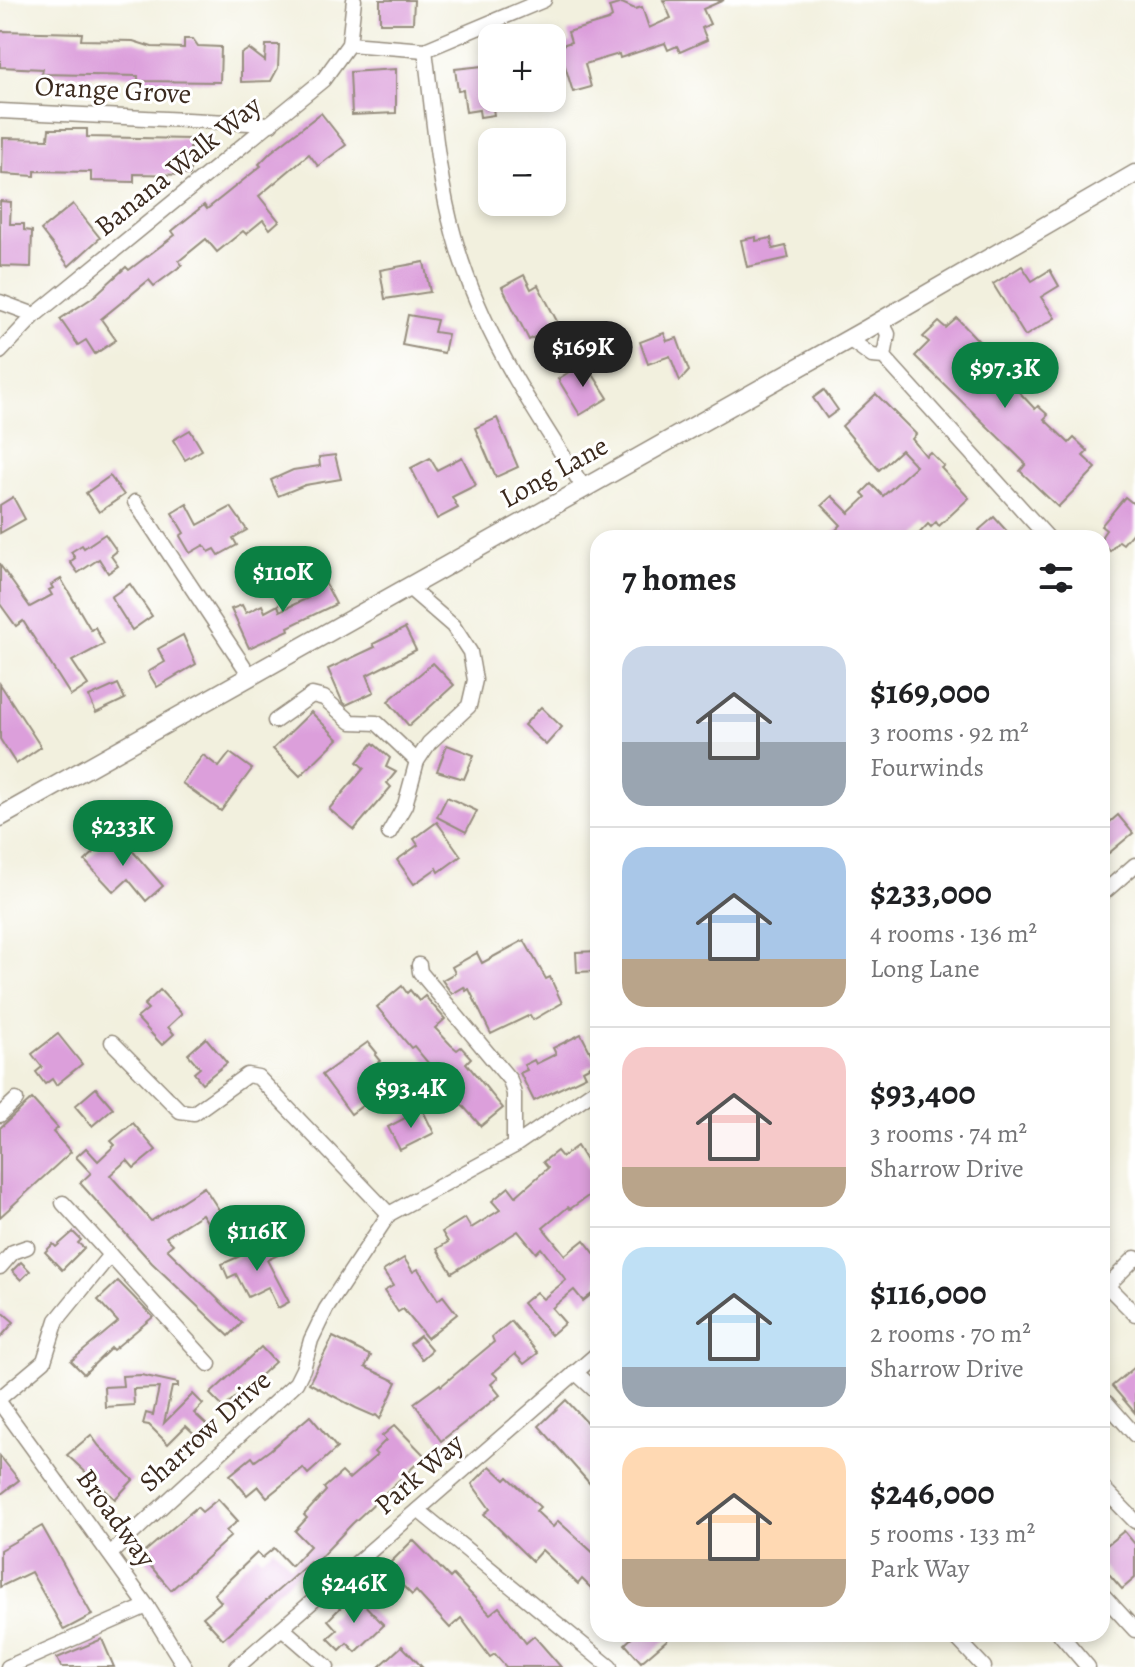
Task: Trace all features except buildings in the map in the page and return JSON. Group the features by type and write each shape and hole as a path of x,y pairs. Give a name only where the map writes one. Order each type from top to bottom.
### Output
{"main road":[{"name":"Long Lane","path":"0,817 881,321 1135,174"}],"street":[{"name":"Banana Walk Way","path":"0,352 35,315 323,80 349,44 354,0"},
{"path":"349,44 425,50 544,0"},
{"path":"425,50 440,166 454,236 481,313 519,389 584,488"},
{"name":"Orange Grove","path":"0,111 271,124"},
{"path":"0,302 35,315"},
{"path":"881,321 888,334 884,357"},
{"path":"849,339 872,356 884,357 1041,530"},
{"path":"135,502 251,677"},
{"path":"389,833 405,805 417,761 429,743 469,706 475,680 470,652 453,626 408,587"},
{"path":"275,721 317,694 351,722 377,723 417,761"},
{"path":"1110,887 1135,865"},
{"path":"419,965 420,972 510,1080 514,1094 514,1146"},
{"path":"112,1042 180,1111 188,1114 194,1113 247,1075 258,1077 389,1214"},
{"name":"Sharrow Drive","path":"110,1554 296,1383 326,1309 389,1214 514,1146 590,1094"},
{"path":"0,1115 16,1100"},
{"path":"63,1203 209,1364"},
{"path":"0,1267 13,1252 27,1247"},
{"path":"2,1408 44,1361 57,1320 110,1255"},
{"path":"1110,1284 1135,1258"},
{"path":"1110,1293 1135,1314"},
{"name":"Park Way","path":"237,1667 590,1360"},
{"path":"575,1372 590,1386"},
{"path":"1110,1406 1135,1435"},
{"name":"Broadway","path":"2,1408 147,1606 185,1667"},
{"path":"1110,1495 1135,1521"},
{"path":"418,1510 610,1667"},
{"path":"1110,1603 1135,1630"},
{"path":"8,1667 147,1606"},
{"path":"282,1628 327,1667"},
{"path":"961,1642 984,1667"},
{"path":"1067,1642 1088,1667"}]}
